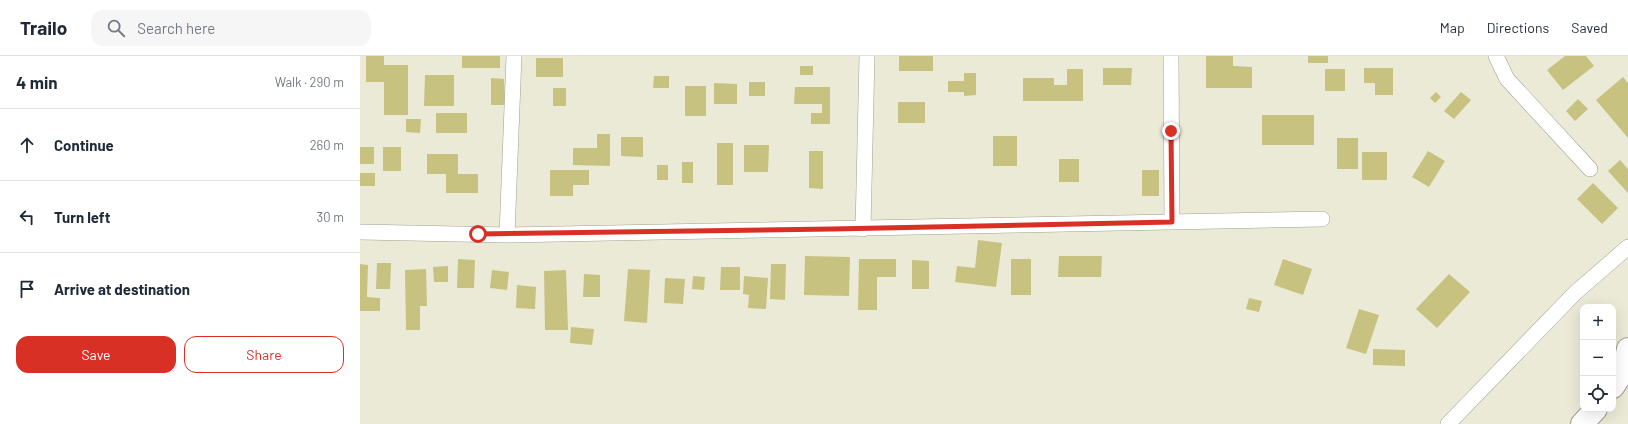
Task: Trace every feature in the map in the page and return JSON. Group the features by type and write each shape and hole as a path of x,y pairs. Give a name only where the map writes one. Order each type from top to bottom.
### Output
{"highway":[{"path":"1616,382 1623,372 1628,349"},
{"path":"1582,424 1593,412"}],"street":[{"path":"507,235 514,56"},
{"path":"863,229 867,56"},
{"path":"1171,56 1172,222"},
{"path":"1496,56 1507,79 1590,169"},
{"path":"360,232 507,235 1322,219"},
{"path":"1448,424 1576,293 1628,247"}],"building":[{"path":"366,56 384,56 384,65 408,65 408,115 384,115 384,82 366,82"},
{"path":"462,56 500,56 500,68 462,68"},
{"path":"899,56 933,56 933,71 899,71"},
{"path":"1206,56 1233,56 1233,66 1252,67 1252,88 1206,88"},
{"path":"1308,56 1328,56 1328,63 1308,63"},
{"path":"1565,56 1586,56 1594,66 1563,90 1547,70"},
{"path":"536,58 563,58 563,77 536,77"},
{"path":"800,66 813,66 813,75 800,75"},
{"path":"1103,68 1132,68 1131,85 1103,85"},
{"path":"1364,68 1393,68 1393,95 1375,95 1375,83 1364,83"},
{"path":"1067,69 1083,69 1083,101 1023,101 1023,78 1054,78 1054,85 1067,85"},
{"path":"1325,69 1345,69 1345,91 1325,91"},
{"path":"964,73 976,73 976,95 964,96 964,92 948,92 948,81 964,81"},
{"path":"425,75 454,75 454,106 424,106"},
{"path":"654,76 669,76 669,88 653,88"},
{"path":"1623,77 1628,83 1628,138 1596,100"},
{"path":"491,78 504,79 505,105 491,105"},
{"path":"749,82 765,82 765,96 749,96"},
{"path":"714,83 737,84 737,104 714,104"},
{"path":"685,86 706,86 706,116 685,116"},
{"path":"795,87 830,87 830,124 811,124 811,113 822,113 822,104 794,104"},
{"path":"553,88 566,88 566,106 553,106"},
{"path":"1436,92 1441,97 1435,103 1430,98"},
{"path":"1461,92 1471,100 1454,119 1444,111"},
{"path":"1578,99 1588,109 1575,121 1566,111"},
{"path":"898,102 925,102 925,123 898,123"},
{"path":"436,113 467,113 467,133 436,133"},
{"path":"1262,115 1314,115 1314,145 1262,145"},
{"path":"406,119 421,119 420,133 406,132"},
{"path":"597,134 610,134 610,166 573,165 573,148 597,148"},
{"path":"993,136 1017,136 1017,166 993,166"},
{"path":"621,137 643,137 643,157 621,156"},
{"path":"1337,138 1358,138 1358,169 1337,169"},
{"path":"717,143 733,143 733,185 717,185"},
{"path":"744,145 769,145 768,172 744,172"},
{"path":"360,147 374,147 374,164 360,164"},
{"path":"383,147 401,147 401,171 383,171"},
{"path":"809,151 823,151 823,189 809,188"},
{"path":"1428,151 1445,161 1429,187 1412,177"},
{"path":"1362,152 1387,152 1387,180 1362,180"},
{"path":"427,154 458,154 458,174 478,174 478,193 446,193 446,174 427,174"},
{"path":"1059,159 1079,159 1079,182 1059,182"},
{"path":"1620,160 1628,169 1628,193 1608,171"},
{"path":"682,162 693,162 693,183 682,183"},
{"path":"657,165 668,165 668,180 657,180"},
{"path":"550,170 589,170 589,185 573,185 573,196 550,196"},
{"path":"1142,170 1159,170 1159,196 1142,196"},
{"path":"360,173 375,173 375,186 360,186"},
{"path":"1593,183 1618,208 1602,224 1577,199"},
{"path":"978,240 1002,243 996,287 955,282 957,266 975,268"},
{"path":"805,256 850,257 849,296 804,295"},
{"path":"1059,256 1102,256 1101,277 1058,277"},
{"path":"458,259 475,260 474,288 457,288"},
{"path":"859,259 896,259 896,277 877,277 877,310 858,310"},
{"path":"1011,259 1031,259 1031,295 1011,295"},
{"path":"1283,259 1312,269 1303,295 1274,285"},
{"path":"912,260 929,261 929,289 912,289"},
{"path":"377,263 391,263 390,289 376,289"},
{"path":"360,264 368,265 367,297 380,298 380,311 360,311"},
{"path":"771,264 786,264 785,300 770,299"},
{"path":"448,266 448,282 434,282 433,267"},
{"path":"721,267 740,267 740,290 720,290"},
{"path":"426,269 427,306 420,306 420,330 406,330 405,270"},
{"path":"628,269 650,270 647,323 624,321"},
{"path":"492,270 509,272 507,290 490,288"},
{"path":"566,270 568,330 545,330 544,271"},
{"path":"584,274 600,275 600,297 583,297"},
{"path":"1449,274 1470,292 1437,328 1416,309"},
{"path":"693,276 705,277 704,290 692,289"},
{"path":"744,276 768,278 766,309 748,308 749,295 743,294"},
{"path":"665,278 685,279 683,304 664,303"},
{"path":"517,285 536,287 535,309 516,308"},
{"path":"1249,298 1262,301 1259,312 1246,309"},
{"path":"1359,309 1379,315 1366,354 1346,348"},
{"path":"571,327 594,329 592,345 570,343"},
{"path":"1373,349 1405,350 1405,366 1373,365"}],"route":[{"path":"478,234 523,235 1172,222 1171,131"}]}
